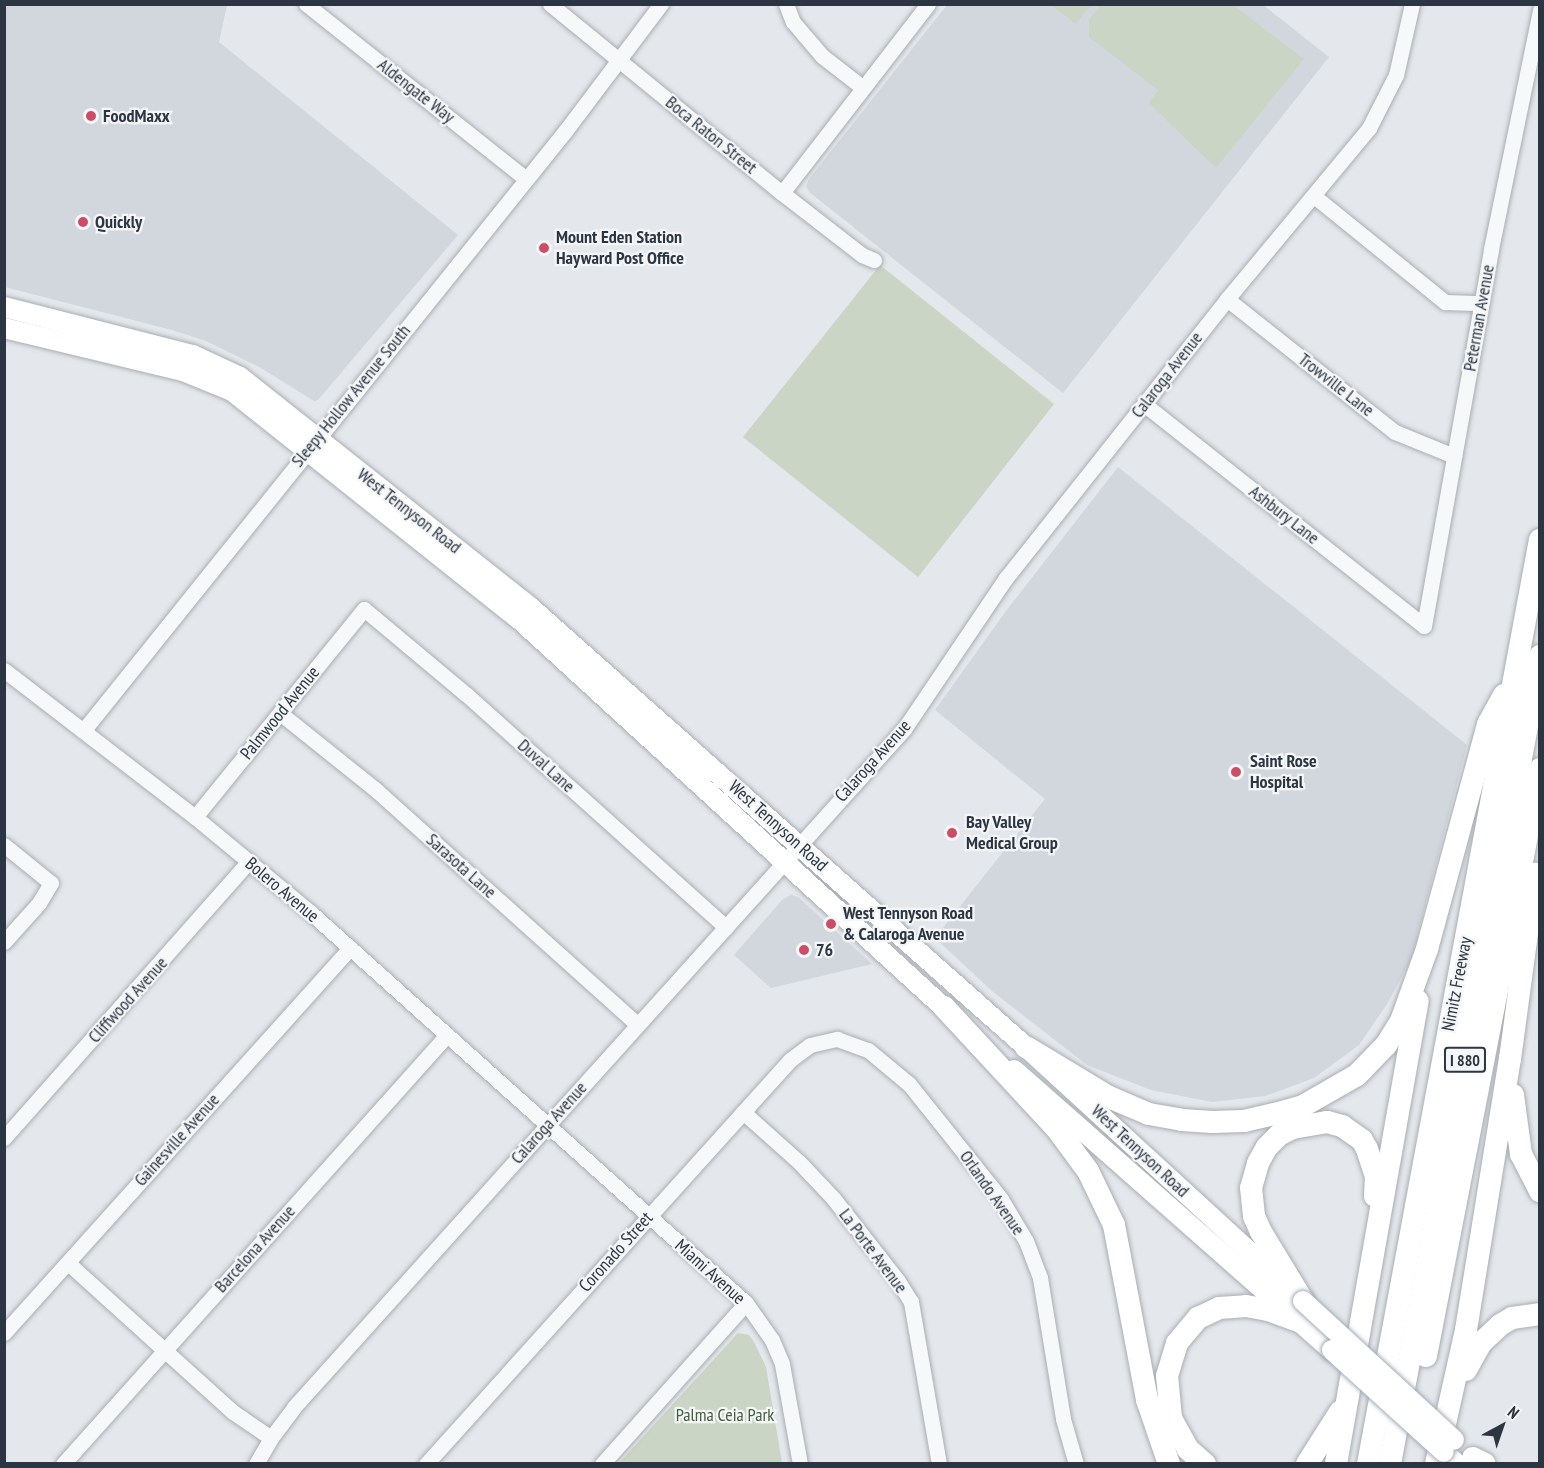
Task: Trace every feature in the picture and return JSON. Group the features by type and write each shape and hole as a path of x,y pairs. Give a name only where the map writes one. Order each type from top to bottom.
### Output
{"highway":[{"name":"Nimitz Freeway","path":"1368,1464 1539,540"},
{"name":"I 880","path":"1390,1464 1539,656"},
{"path":"1026,1047 1109,1097 1149,1114 1212,1122 1244,1121 1303,1106 1357,1076 1401,1021 1427,949 1488,724 1515,675"},
{"name":"I 880","path":"1406,1464 1539,769"},
{"path":"1459,1454 1466,1330 1510,1059 1521,963 1538,853 1529,826"},
{"path":"1336,1464 1427,949"},
{"path":"944,1007 1057,1129 1088,1171 1104,1203 1114,1225 1121,1252 1147,1400 1169,1464"},
{"path":"1510,1059 1515,1122 1521,1154 1539,1191"},
{"path":"1205,1464 1188,1449 1171,1418 1167,1376 1177,1343 1198,1318 1219,1308 1246,1306 1268,1310 1300,1311 1261,1232 1251,1199 1254,1176 1262,1155 1279,1135 1293,1128 1327,1122 1342,1126 1362,1140 1376,1177 1371,1273"},
{"path":"1459,1454 1471,1356 1481,1342 1500,1325 1512,1318 1539,1314"},
{"path":"1306,1464 1347,1401"}],"main road":[{"name":"West Tennyson Road","path":"4,307 193,354 240,377 312,444 519,619 944,1007 1300,1311 1459,1454"},
{"name":"West Tennyson Road","path":"4,328 183,370 232,391 312,444 530,607 1026,1047 1300,1311 1332,1350 1459,1454"}],"street":[{"name":"Aldengate Way","path":"306,4 526,178"},
{"name":"Boca Raton Street","path":"550,4 782,193 862,255 874,260"},
{"name":"Sleepy Hollow Avenue South","path":"83,731 620,61 661,4"},
{"path":"786,4 793,22 822,56 862,87"},
{"path":"782,193 928,4"},
{"name":"Calaroga Avenue","path":"256,1464 271,1438 294,1407 904,729 1006,578 1227,299 1358,143 1380,110 1400,63 1412,4"},
{"name":"Peterman Avenue","path":"1424,626 1481,303 1539,10"},
{"path":"1314,196 1445,302 1481,303"},
{"name":"Trowville Lane","path":"1227,299 1395,432 1454,456"},
{"name":"Ashbury Lane","path":"1144,404 1424,626"},
{"name":"Palmwood Avenue","path":"195,817 364,609"},
{"name":"Duval Lane","path":"364,609 467,695 726,927"},
{"name":"Bolero Avenue","path":"4,670 249,861 350,948 547,1125"},
{"name":"Sarasota Lane","path":"280,713 376,790 637,1024"},
{"path":"4,845 51,883 39,903 4,942"},
{"name":"Cliffwood Avenue","path":"4,1138 249,861"},
{"name":"Gainesville Avenue","path":"4,1334 350,948"},
{"name":"Barcelona Avenue","path":"63,1464 447,1035"},
{"name":"Orlando Avenue","path":"810,1045 837,1039 853,1043 868,1050 889,1066 924,1102 1001,1199 1026,1241 1040,1278 1063,1419 1076,1464"},
{"name":"Coronado Street","path":"426,1464 790,1060 810,1045"},
{"name":"La Porte Avenue","path":"743,1112 799,1162 832,1198 898,1281 911,1302 939,1464"},
{"name":"Miami Avenue","path":"547,1125 746,1303 772,1340 782,1364 800,1464"},
{"path":"68,1263 233,1412 271,1438"},
{"path":"602,1464 746,1303"}],"shaded area":[{"path":"4,5 227,5 219,42 458,235 318,400 314,401 261,368 206,341 172,330 5,287"},
{"path":"947,5 1263,5 1329,57 1063,393 809,192 806,186 809,179"},
{"name":"Saint Rose Hospital","path":"1118,467 1467,745 1411,960 1387,1004 1359,1045 1314,1078 1265,1096 1212,1102 1151,1090 1087,1065 992,991 935,938 1045,799 935,710 1006,611"},
{"path":"791,895 798,897 872,964 771,988 734,955 783,899"}],"green space":[{"path":"1102,4 1233,5 1304,59 1216,168 1149,103 1158,90 1089,37 1089,20"},
{"path":"1051,5 1091,5 1076,24"},
{"path":"880,265 1054,404 918,577 743,437"},
{"name":"Palma Ceia Park","path":"738,1333 749,1335 766,1367 782,1463 619,1463"}],"place":[{"name":"FoodMaxx","path":"91,116"},
{"name":"Quickly","path":"83,222"},
{"name":"Mount Eden Station Hayward Post Office","path":"544,248"},
{"name":"Saint Rose Hospital","path":"1236,772"},
{"name":"Bay Valley Medical Group","path":"952,833"},
{"name":"West Tennyson Road & Calaroga Avenue","path":"831,924"},
{"name":"76","path":"804,950"}]}
